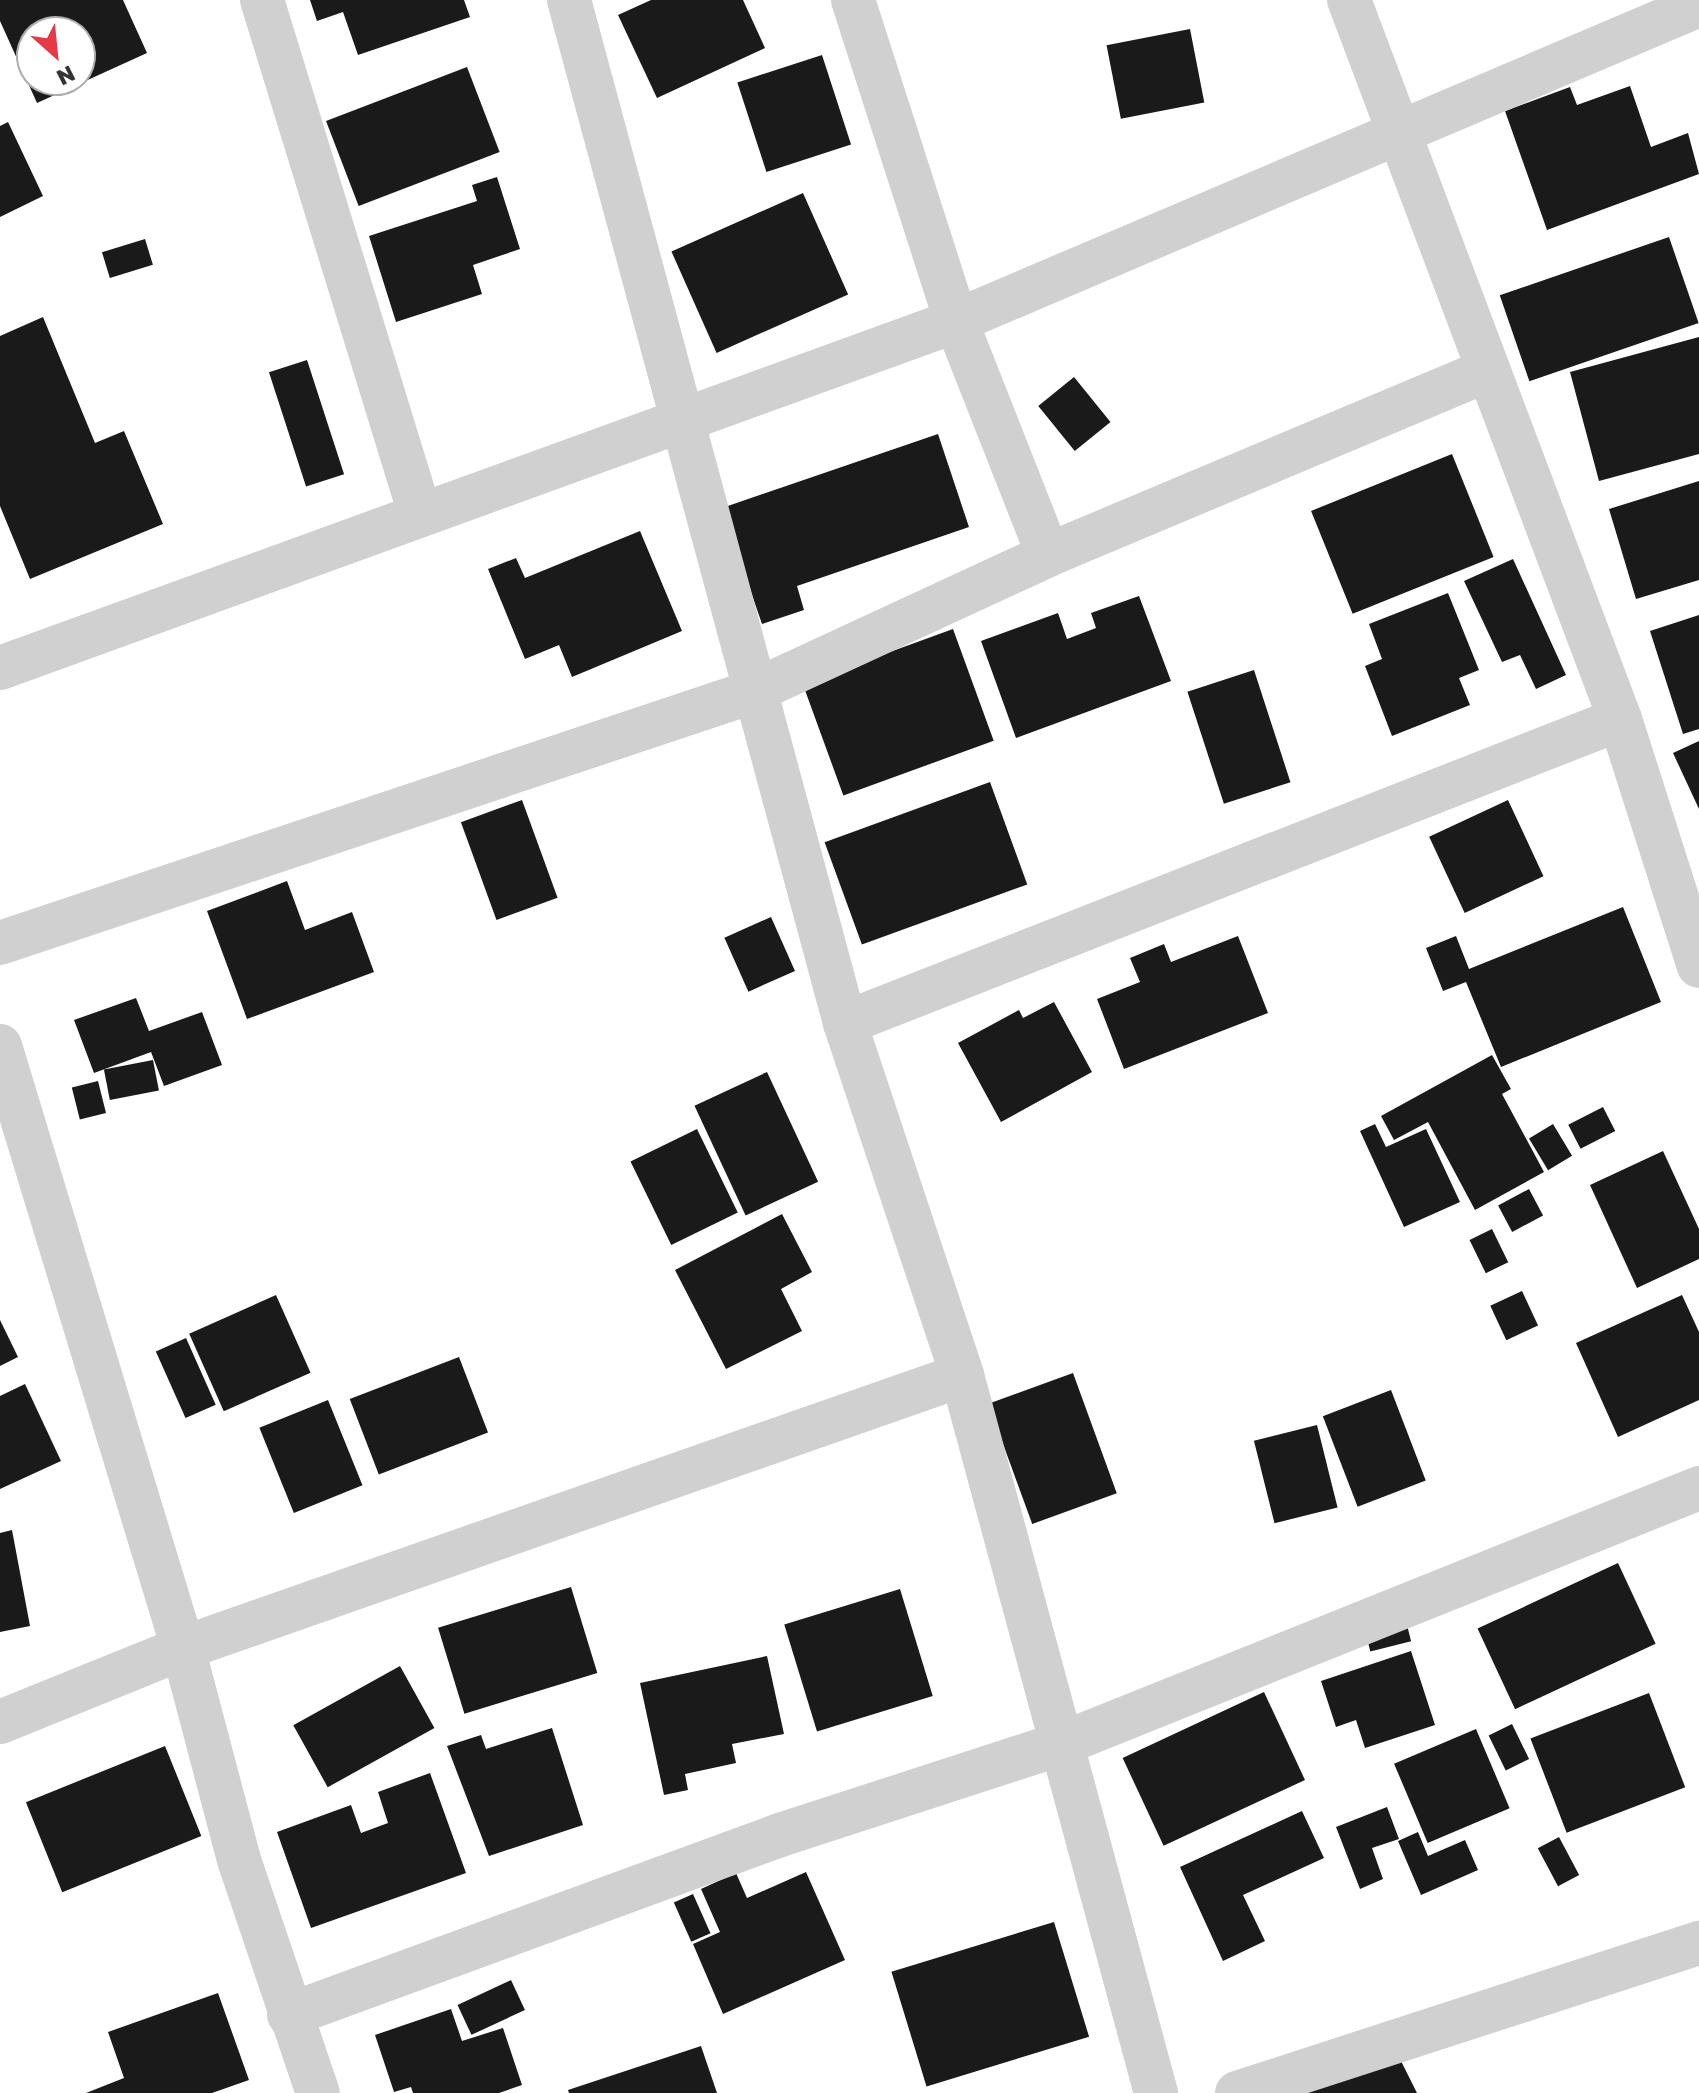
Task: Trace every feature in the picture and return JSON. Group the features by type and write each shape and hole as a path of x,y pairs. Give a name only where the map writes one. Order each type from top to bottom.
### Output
{"street":[{"path":"262,0 420,514"},
{"path":"569,0 752,692 845,1023 962,1375 1066,1742 1156,2093"},
{"path":"853,0 956,321 1048,555"},
{"path":"1349,0 1396,135 1620,719 1699,966"},
{"path":"0,668 956,321 1699,5"},
{"path":"0,943 752,692 1048,555 1486,371"},
{"path":"845,1023 1620,719"},
{"path":"0,1046 183,1648 239,1860 289,2015 318,2093"},
{"path":"0,1722 183,1648 962,1375"},
{"path":"289,2015 780,1835 1066,1742 1699,1488"},
{"path":"1237,2093 1699,1943"}],"building":[{"path":"0,0 123,0 147,53 96,76 96,16 16,16 16,56 0,21"},
{"path":"310,0 464,0 470,17 358,55 343,12 317,21"},
{"path":"651,0 743,0 765,48 657,98 618,15"},
{"path":"1190,29 1204,103 1121,119 1107,45"},
{"path":"822,55 851,144 766,172 737,83"},
{"path":"467,67 500,152 359,206 326,121"},
{"path":"1630,86 1651,147 1688,133 1699,174 1547,230 1505,111 1570,87 1577,105"},
{"path":"34,96 52,96 37,103"},
{"path":"8,122 43,196 0,217 0,126"},
{"path":"497,177 520,249 473,265 482,294 396,322 369,236 477,201 472,185"},
{"path":"803,193 848,294 717,353 671,252"},
{"path":"1669,237 1699,323 1529,381 1500,295"},
{"path":"145,239 153,265 110,278 102,252"},
{"path":"43,317 95,443 124,431 163,524 30,579 0,506 0,336"},
{"path":"1699,337 1699,454 1599,481 1570,372"},
{"path":"307,360 344,474 306,486 269,372"},
{"path":"1074,377 1111,422 1075,451 1038,406"},
{"path":"938,434 969,527 797,586 804,610 762,624 722,508"},
{"path":"1452,454 1494,557 1353,614 1311,511"},
{"path":"1699,481 1699,580 1636,599 1609,509"},
{"path":"640,531 682,631 572,677 559,645 525,659 488,569 516,558 525,578"},
{"path":"1513,559 1566,675 1536,689 1520,655 1502,662 1464,581"},
{"path":"1448,593 1479,670 1459,678 1470,705 1392,736 1365,666 1382,659 1369,624"},
{"path":"1139,596 1171,681 1016,738 981,641 1058,613 1067,639 1096,628 1091,613"},
{"path":"1699,615 1699,729 1683,734 1650,631"},
{"path":"953,629 994,741 843,796 803,684"},
{"path":"1254,670 1290,782 1224,804 1187,692"},
{"path":"1699,741 1699,809 1673,753"},
{"path":"990,782 1027,884 862,945 825,842"},
{"path":"522,800 558,898 496,920 461,822"},
{"path":"1508,800 1543,876 1465,913 1429,837"},
{"path":"287,881 305,930 352,912 374,972 247,1019 207,911"},
{"path":"1623,907 1661,1002 1501,1067 1466,982 1443,991 1426,948 1456,936 1469,969"},
{"path":"771,917 795,971 748,992 724,938"},
{"path":"1238,936 1268,1013 1124,1069 1097,999 1140,982 1130,958 1164,944 1171,962"},
{"path":"136,998 149,1031 202,1012 222,1065 164,1086 151,1052 94,1073 74,1020"},
{"path":"1054,1002 1092,1072 1001,1122 958,1043 1019,1010 1023,1018"},
{"path":"1492,1055 1511,1089 1502,1094 1544,1172 1475,1210 1428,1122 1394,1140 1381,1116"},
{"path":"153,1060 159,1090 110,1100 104,1070"},
{"path":"767,1072 818,1182 746,1215 694,1106"},
{"path":"98,1081 106,1113 80,1120 72,1088"},
{"path":"1603,1107 1615,1131 1581,1149 1568,1125"},
{"path":"1375,1124 1386,1147 1426,1129 1460,1202 1404,1227 1360,1131"},
{"path":"1553,1124 1572,1156 1548,1170 1529,1138"},
{"path":"697,1129 738,1213 671,1245 630,1161"},
{"path":"1663,1151 1699,1229 1699,1259 1637,1288 1590,1185"},
{"path":"1529,1189 1543,1215 1512,1232 1498,1205"},
{"path":"782,1214 812,1272 781,1289 802,1331 726,1369 675,1270"},
{"path":"1492,1229 1508,1262 1486,1273 1470,1240"},
{"path":"1522,1291 1538,1325 1506,1340 1490,1306"},
{"path":"276,1295 311,1373 224,1411 189,1334"},
{"path":"1682,1295 1699,1332 1699,1400 1618,1437 1576,1343"},
{"path":"0,1320 18,1357 0,1366"},
{"path":"186,1338 216,1405 186,1418 156,1351"},
{"path":"459,1357 488,1433 379,1475 350,1399"},
{"path":"1073,1373 1117,1493 1032,1524 988,1404"},
{"path":"25,1384 61,1461 0,1489 0,1396"},
{"path":"1391,1390 1426,1481 1358,1507 1323,1416"},
{"path":"328,1400 362,1485 294,1513 259,1428"},
{"path":"1317,1425 1338,1507 1274,1523 1254,1441"},
{"path":"12,1530 30,1626 0,1632 0,1533"},
{"path":"1618,1563 1656,1644 1515,1709 1478,1629"},
{"path":"571,1587 597,1673 464,1714 438,1628"},
{"path":"900,1589 933,1696 817,1731 784,1624"},
{"path":"1405,1617 1411,1641 1370,1651 1364,1627"},
{"path":"1411,1651 1435,1725 1365,1748 1356,1720 1336,1727 1321,1681"},
{"path":"767,1656 784,1734 732,1744 736,1763 685,1774 688,1790 664,1795 640,1683"},
{"path":"400,1666 434,1728 328,1787 293,1725"},
{"path":"1264,1692 1305,1780 1164,1846 1123,1758"},
{"path":"1649,1693 1685,1787 1567,1833 1530,1739"},
{"path":"1512,1724 1529,1759 1506,1770 1489,1735"},
{"path":"552,1728 583,1825 489,1856 447,1746 481,1735 486,1749"},
{"path":"1476,1729 1510,1808 1428,1843 1394,1764"},
{"path":"165,1746 201,1836 62,1892 26,1802"},
{"path":"430,1773 466,1873 311,1928 277,1832 351,1805 361,1833 388,1823 378,1792"},
{"path":"1387,1807 1399,1839 1372,1848 1383,1879 1360,1889 1336,1827"},
{"path":"1302,1811 1324,1858 1243,1895 1265,1941 1223,1961 1180,1867"},
{"path":"1418,1832 1428,1856 1465,1840 1478,1870 1421,1895 1398,1841"},
{"path":"1559,1837 1579,1875 1558,1886 1538,1848"},
{"path":"806,1872 845,1960 723,2014 693,1944 720,1932 701,1889 736,1873 747,1898"},
{"path":"693,1894 710,1933 691,1942 674,1903"},
{"path":"1054,1922 1089,2037 927,2086 891,1972"},
{"path":"511,1980 525,2010 471,2035 458,2005"},
{"path":"218,1993 249,2080 212,2093 86,2093 124,2078 108,2032"},
{"path":"451,2009 462,2041 503,2028 522,2085 499,2093 413,2093 411,2087 394,2092 375,2035"},
{"path":"701,2046 717,2093 569,2093 568,2090"},
{"path":"1398,2055 1417,2093 1296,2093"}]}
